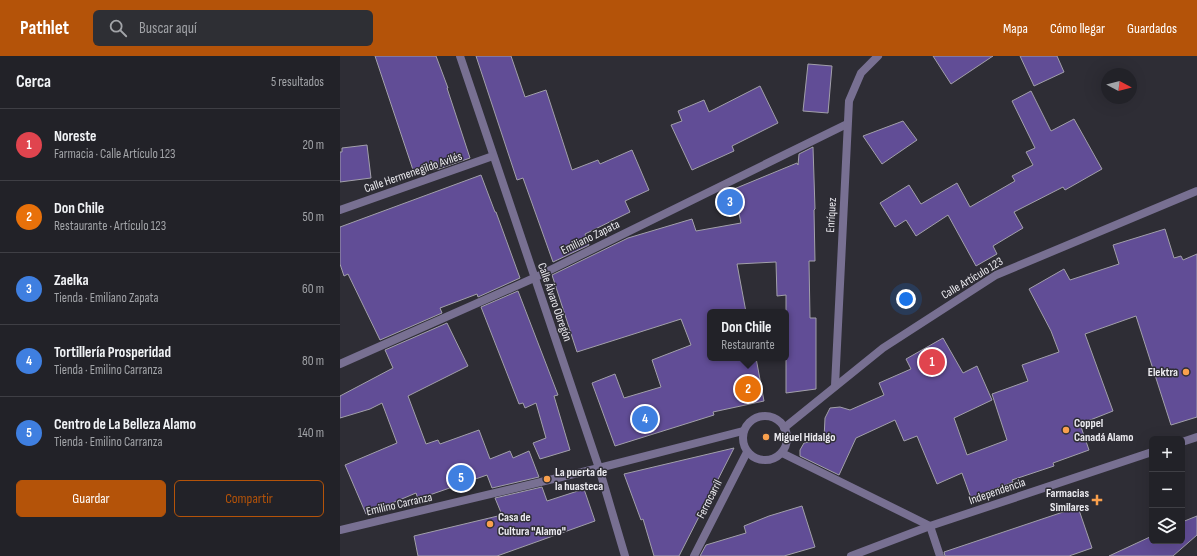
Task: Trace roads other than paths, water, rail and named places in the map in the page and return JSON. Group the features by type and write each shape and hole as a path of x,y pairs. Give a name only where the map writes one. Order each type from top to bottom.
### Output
{"street":[{"name":"Calle Álvaro Obregón","path":"460,56 599,468 624,556"},
{"name":"Enríquez","path":"835,386 849,101 861,73 878,56"},
{"name":"Emiliano Zapata","path":"340,364 534,278 847,124"},
{"name":"Calle Hermenegildo Avilés","path":"340,210 493,156"},
{"name":"Calle Artículo 123","path":"784,428 883,348 996,275 1197,191"},
{"path":"762,416 775,418 784,428 787,436 786,445 782,453 770,460 757,460 747,452 742,442 743,432 750,421 762,416"},
{"name":"Emilino Carranza","path":"340,530 743,432"},
{"path":"1185,441 1197,437"},
{"name":"Ferrocarril","path":"694,556 747,452"},
{"path":"782,453 930,526 940,556"},
{"name":"Independencia","path":"851,556 930,526 1149,453"}],"place":[{"name":"Zaelka","path":"730,202"},
{"name":"Noreste","path":"932,362"},
{"name":"Elektra","path":"1186,372"},
{"name":"Don Chile","path":"748,389"},
{"name":"Tortillería Prosperidad","path":"645,419"},
{"name":"Coppel Canadá Alamo","path":"1066,430"},
{"name":"Miguel Hidalgo","path":"766,437"},
{"name":"Centro de La Belleza Alamo","path":"461,478"},
{"name":"La puerta de la huasteca","path":"547,479"},
{"name":"Farmacias Similares","path":"1097,500"},
{"name":"Casa de Cultura \"Alamo\"","path":"490,524"}]}
